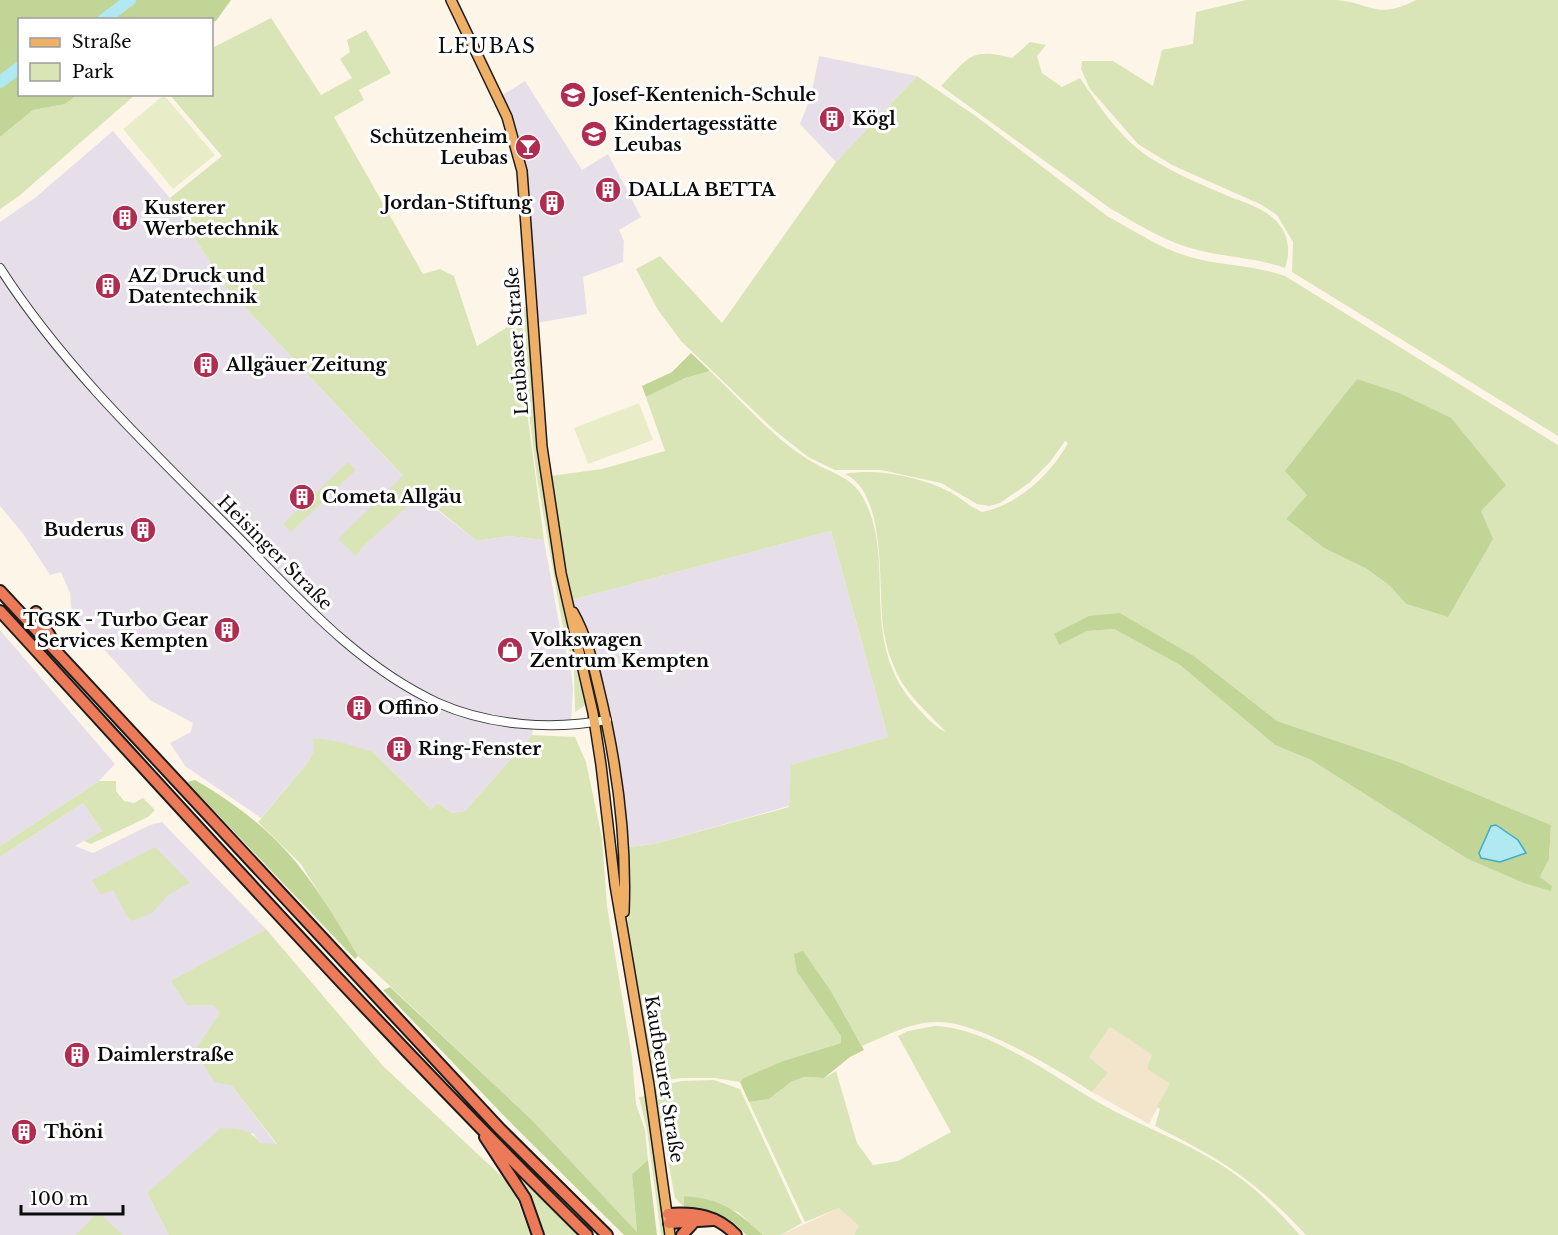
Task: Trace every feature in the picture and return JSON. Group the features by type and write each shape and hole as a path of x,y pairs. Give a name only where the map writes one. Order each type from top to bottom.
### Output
{"highway":[{"path":"0,591 500,1129 607,1235"},
{"path":"0,611 481,1128 587,1235"},
{"path":"36,612 65,662"},
{"path":"481,1128 491,1149 503,1162 525,1198 538,1235"},
{"path":"668,1218 699,1214 717,1220 736,1235"},
{"path":"668,1218 693,1223 717,1220"},
{"path":"682,1235 693,1223"}],"main road":[{"name":"Leubaser Straße","path":"452,0 507,117 522,171 542,447 567,602 594,723 623,929"},
{"path":"567,602 587,641 607,720 622,836 623,929"},
{"name":"Kaufbeurer Straße","path":"623,929 669,1235"}],"street":[{"name":"Heisinger Straße","path":"0,268 35,320 88,381 172,470 344,643 380,669 431,699 479,717 536,726 574,726 607,720"}],"shaded area":[{"path":"819,56 917,76 836,162 800,124 811,96"},
{"path":"525,81 582,170 608,154 641,217 619,230 624,241 623,262 583,277 587,314 537,323 526,172 501,96"},
{"path":"113,131 170,198 224,285 428,503 477,541 509,536 544,540 559,623 571,671 573,689 571,722 535,721 532,735 465,811 452,813 438,803 432,810 373,752 314,750 309,761 261,818 185,766 170,743 191,732 193,723 150,700 92,636 76,617 71,607 70,593 61,572 50,575 24,535 0,506 0,222 36,197"},
{"path":"831,531 888,737 792,765 789,806 654,844 627,847 610,722 571,600"},
{"path":"0,630 115,764 99,781 0,846"},
{"path":"83,803 102,831 75,846 93,853 150,825 162,822 266,929 171,982 214,1005 220,1013 231,1085 277,1145 260,1143 253,1133 147,1193 169,1235 0,1235 0,857"},
{"path":"1110,1027 1152,1055 1170,1083 1149,1124 1092,1092 1108,1073 1089,1057"},
{"path":"839,1208 860,1226 854,1235 781,1235"}],"green space":[{"path":"0,0 231,0 216,21 213,22 213,18 18,18 18,96 76,96 65,104 33,110 0,137"},
{"path":"1246,0 1335,0 1382,10 1402,6 1416,0 1558,0 1558,436 1292,272 1293,242 1277,215 1262,205 1172,165 1138,144 1090,89 1081,69 1082,61 1113,61 1153,86 1162,50 1193,44 1196,12"},
{"path":"271,18 321,95 352,78 340,59 350,52 347,40 366,30 391,73 359,90 364,100 334,117 423,274 440,269 454,276 477,346 522,318 526,404 544,540 509,536 477,541 420,495 362,547 356,556 338,539 403,476 224,285 170,198 222,156 171,96 213,96 213,47"},
{"path":"1030,42 1046,45 1037,56 1042,73 1062,87 1080,78 1119,131 1149,157 1188,178 1257,208 1273,218 1282,229 1287,242 1288,255 1285,268 1190,248 1149,231 1111,209 941,86 971,57 987,54 1012,58"},
{"path":"917,76 977,117 1107,216 1179,254 1285,276 1558,445 1558,1235 1306,1235 1270,1199 1236,1172 1155,1126 1160,1109 1157,1107 1170,1083 1147,1069 1152,1055 1110,1027 1089,1057 1108,1073 1092,1092 1016,1048 973,1029 954,1024 937,1022 918,1024 862,1046 832,993 797,972 841,1036 841,1043 783,1061 740,1082 715,1078 682,1078 654,1082 628,928 627,847 654,844 789,807 791,765 888,737 831,531 571,600 550,476 602,469 665,451 646,397 685,378 710,371 760,421 787,444 816,464 846,479 861,494 872,519 877,545 882,626 887,653 898,680 916,706 934,724 946,732 909,693 892,661 884,633 878,546 875,523 869,502 859,485 845,474 871,472 912,478 950,492 982,512 1008,503 1032,486 1053,466 1068,443 1065,441 1050,462 1029,483 1000,503 989,506 977,504 941,483 881,470 835,470 808,457 773,429 681,341 658,310 636,269 660,256 722,323 836,162","holes":["1307,495 1448,617 1406,604 1390,586 1367,569 1324,548 1286,519","1120,613 1194,656 1277,721 1399,762 1551,825 1549,859 1540,877 1552,886 1466,858 1311,760 1275,745 1180,665 1114,629 1087,631 1058,644 1055,634"]},
{"path":"76,96 134,96 19,196 0,209 0,137 33,110 65,104"},
{"path":"165,96 215,155 173,189 123,129"},
{"path":"524,307 528,307 536,408 549,507 566,605 587,704 575,712 574,669 562,622 537,478 528,405"},
{"path":"691,353 710,371 685,378 646,397 642,386 672,372"},
{"path":"1357,379 1399,393 1451,418 1506,485 1481,511 1493,539 1448,617 1406,604 1390,586 1367,569 1324,548 1286,519 1307,495 1285,471"},
{"path":"639,403 653,440 588,464 574,428"},
{"path":"348,462 356,470 291,532 283,524"},
{"path":"1120,613 1194,656 1277,721 1399,762 1551,825 1549,859 1540,877 1552,886 1551,891 1524,883 1466,858 1311,760 1275,745 1180,665 1114,629 1087,631 1059,645 1054,634 1089,616"},
{"path":"532,735 575,737 586,762 602,838 607,906 632,1057 636,1104 645,1130 648,1160 632,1174 637,1232 531,1119 358,956 301,864 258,822 309,761 314,750 313,738 341,742 373,752 431,809 438,803 452,813 465,811"},
{"path":"195,780 225,798 250,817 290,855 324,900 358,956 355,959 187,782"},
{"path":"99,781 116,781 116,791 124,801 134,803 143,798 155,810 148,817 91,844 84,841 102,831 83,803 0,857 0,846"},
{"path":"155,847 190,883 169,894 152,913 132,921 128,918 113,890 101,895 92,880"},
{"path":"266,929 383,1066 511,1185 531,1235 169,1235 147,1193 221,1128 243,1130 252,1134 260,1143 277,1144 231,1085 214,1082 195,1050 220,1013 213,1005 187,1005 171,981"},
{"path":"803,951 832,993 864,1050 850,1057 824,1078 804,1077 791,1082 769,1099 749,1102 740,1082 744,1078 783,1061 841,1043 841,1036 797,972 794,954"},
{"path":"390,987 531,1119 637,1232 632,1174 648,1160 657,1235 624,1235 513,1125 383,990"},
{"path":"935,1026 977,1035 1022,1056 1103,1105 1214,1160 1258,1192 1300,1235 854,1235 859,1226 839,1208 805,1222 749,1102 769,1099 791,1082 804,1077 824,1078 836,1071 857,1143 873,1165 898,1161 951,1132 898,1036 908,1031"},
{"path":"714,1080 740,1089 802,1223 781,1235 763,1235 738,1212 684,1196 684,1207 675,1198 654,1087 682,1081"},
{"path":"646,1096 664,1219 664,1235 661,1235 647,1130 639,1097"},
{"path":"517,1175 578,1235 543,1235 537,1215"},
{"path":"684,1196 708,1200 727,1207 763,1235 746,1235 726,1218 684,1207"},
{"path":"98,1212 123,1235 76,1235"}],"water":[{"path":"1496,825 1518,840 1526,853 1500,862 1481,858 1479,853 1491,826"}],"waterway":[{"name":"LEUBAS","path":"106,18 130,0"},
{"name":"LEUBAS","path":"0,82 18,68"}],"place":[{"name":"Josef-Kentenich-Schule","path":"573,95"},
{"name":"Kögl","path":"832,119"},
{"name":"Kindertagesstätte Leubas","path":"594,134"},
{"name":"Schützenheim Leubas","path":"528,147"},
{"name":"DALLA BETTA","path":"608,190"},
{"name":"Jordan-Stiftung","path":"552,203"},
{"name":"Kusterer Werbetechnik","path":"125,218"},
{"name":"AZ Druck und Datentechnik","path":"108,286"},
{"name":"Allgäuer Zeitung","path":"206,365"},
{"name":"Cometa Allgäu","path":"302,497"},
{"name":"Buderus","path":"143,530"},
{"name":"TGSK - Turbo Gear Services Kempten","path":"227,630"},
{"name":"Volkswagen Zentrum Kempten","path":"510,650"},
{"name":"Offino","path":"359,708"},
{"name":"Ring-Fenster","path":"399,749"},
{"name":"Daimlerstraße","path":"77,1055"},
{"name":"Thöni","path":"24,1132"}],"district":[{"name":"LEUBAS","path":"487,46"}]}
